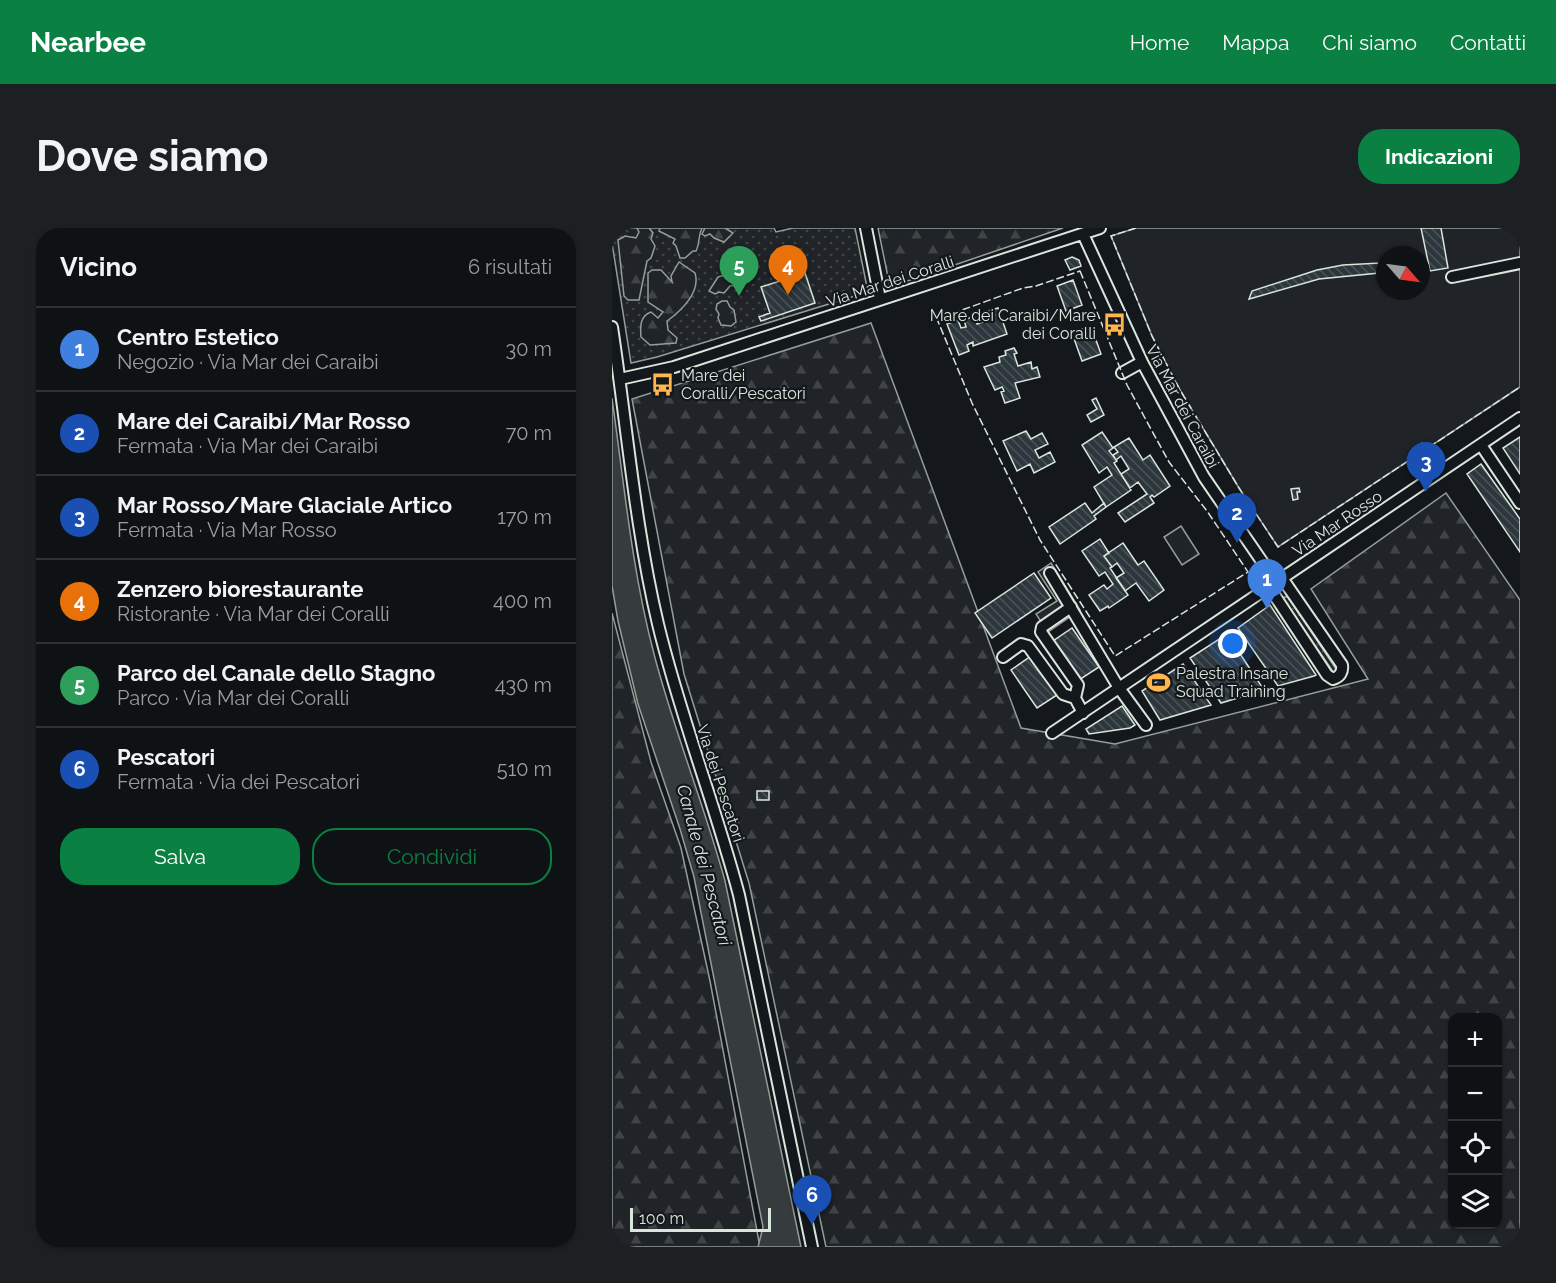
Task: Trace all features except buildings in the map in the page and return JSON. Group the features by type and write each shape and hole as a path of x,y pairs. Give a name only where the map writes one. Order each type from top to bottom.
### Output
{"street":[{"path":"866,228 880,300"},
{"name":"Via Mar dei Coralli","path":"620,379 674,367 1100,228"},
{"name":"Via Mar dei Caraibi","path":"1083,234 1142,362 1207,483 1275,582 1342,665 1339,677 1333,679 1327,675 1275,582"},
{"path":"1452,277 1520,263"},
{"name":"Via dei Pescatori","path":"612,327 653,602 678,699 740,895 812,1247"},
{"path":"1122,373 1142,362"},
{"name":"Via Mar Rosso","path":"1052,733 1520,418"},
{"path":"1481,445 1520,503"},
{"path":"1050,573 1119,688 1146,725"},
{"path":"1071,607 1042,627 1041,632 1078,685 1076,698 1083,713"},
{"path":"1003,657 1021,644 1029,645 1063,694 1076,698"}],"green space":[{"path":"612,228 774,228 776,232 793,228 855,228 868,292 631,363 612,243"},
{"path":"637,228 649,228 653,233 651,239 655,246 651,258 647,261 639,300 628,300 624,296 618,240 625,236 636,238 639,232"},
{"path":"660,228 702,228 696,251 685,258 680,258 673,243 675,239 659,231"},
{"path":"705,228 725,228 733,233 724,242 710,234 705,236 702,234"},
{"path":"878,228 1063,228 890,287"},
{"path":"1136,228 1520,228 1520,387 1278,547 1239,488 1180,390 1152,336 1111,236"},
{"path":"679,262 695,273 696,280 689,300 667,321 668,330 677,338 676,343 650,345 641,337 641,322 651,312 658,318 663,312 648,302 648,273 652,270 661,270 672,282 671,276"},
{"path":"732,270 738,274 737,285 730,286 724,293 715,294 709,291 718,277"},
{"path":"727,301 734,310 736,322 731,326 721,325 718,318 717,304"},
{"path":"871,323 1021,728 1115,744 1368,679 1311,589 1446,493 1520,600 1520,1247 826,1247 749,883 684,674 632,399"},
{"path":"1181,526 1199,554 1182,565 1164,537"},
{"path":"1284,597 1288,597 1336,669 1334,673 1284,600"},
{"path":"612,613 651,762 681,848 710,981 760,1247 612,1247"}],"shaded area":[{"path":"1051,563 1080,610 1048,632 1036,614 1057,601 1038,572"}],"water":[{"name":"Canale dei Pescatori","path":"612,398 629,527 646,623 671,711 725,881 801,1247 758,1247 763,1227 694,877 638,704 618,621 612,586"}],"fence":[{"path":"1136,228 1111,236 1152,336 1180,390 1239,488 1278,547 1520,387"},
{"path":"1080,271 1127,385 1169,462 1207,511 1248,572 1115,656 1040,540 972,403 937,319 1023,288 1080,271"}],"place":[{"name":"Zenzero biorestaurante","path":"788,295"},
{"name":"Parco del Canale dello Stagno","path":"739,296"},
{"name":"Mare dei Caraibi/Mare dei Coralli","path":"1114,324"},
{"name":"Mare dei Coralli/Pescatori","path":"663,384"},
{"name":"Mar Rosso/Mare Glaciale Artico","path":"1426,492"},
{"name":"Mare dei Caraibi/Mar Rosso","path":"1237,543"},
{"name":"Centro Estetico","path":"1267,609"},
{"name":"Palestra Insane Squad Training","path":"1158,682"},
{"name":"Pescatori","path":"812,1225"}]}
